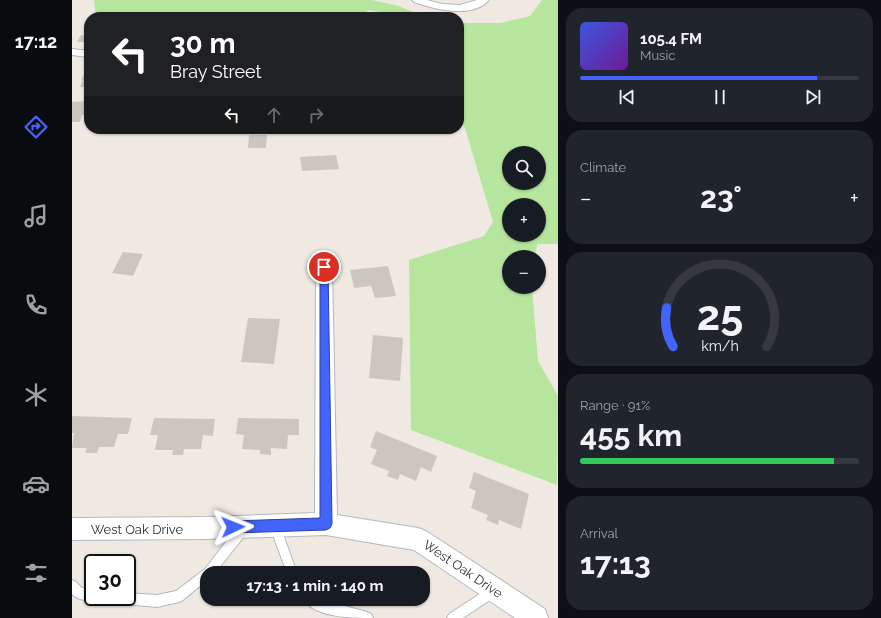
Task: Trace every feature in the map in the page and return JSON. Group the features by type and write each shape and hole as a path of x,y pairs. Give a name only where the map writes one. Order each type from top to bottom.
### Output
{"street":[{"path":"416,0 445,7 466,7 479,4 484,0"},
{"path":"72,52 84,53"},
{"path":"324,267 326,524"},
{"name":"West Oak Drive","path":"72,529 246,527 326,524 418,539 536,618"}],"lane":[{"path":"274,526 289,566"},
{"path":"213,566 246,527"},
{"path":"136,599 157,601 179,596 200,579"},
{"path":"72,586 79,593 84,594"},
{"path":"453,618 495,590"},
{"path":"324,606 367,618"}],"green space":[{"path":"94,0 372,0 399,6 413,12 381,12 368,10 366,12 95,12"},
{"path":"542,0 558,0 558,244 537,244 536,250 502,250 502,294 533,294 538,361 558,396 557,485 411,430 409,260 484,236 493,222 464,126 464,23 500,23 530,16"}],"building":[{"path":"81,35 84,35 84,42 77,42"},
{"path":"84,74 84,87 80,87 83,80 81,80"},
{"path":"84,101 84,115 82,115 80,122 72,122 72,102"},
{"path":"249,135 267,135 266,148 248,148"},
{"path":"336,155 339,169 302,171 300,157"},
{"path":"123,252 143,254 133,276 112,273"},
{"path":"388,266 396,296 375,298 371,286 354,288 350,270"},
{"path":"248,318 280,319 274,364 241,362"},
{"path":"373,335 403,338 400,381 369,378"},
{"path":"72,416 132,418 128,434 118,434 114,447 99,447 97,453 85,453 87,448 72,448 74,433 72,433"},
{"path":"154,418 215,419 213,436 203,435 201,449 184,449 183,455 172,455 173,450 155,450 158,435 150,435"},
{"path":"238,418 299,419 299,435 288,435 287,449 271,448 271,455 260,454 260,450 242,449 244,435 236,434"},
{"path":"376,431 437,456 431,472 421,467 416,481 400,474 398,480 387,476 389,471 371,464 377,450 370,447"},
{"path":"474,472 529,494 521,529 499,520 498,525 486,520 488,515 471,508 476,491 469,488"}],"route":[{"path":"233,527 326,524 324,267"}]}
